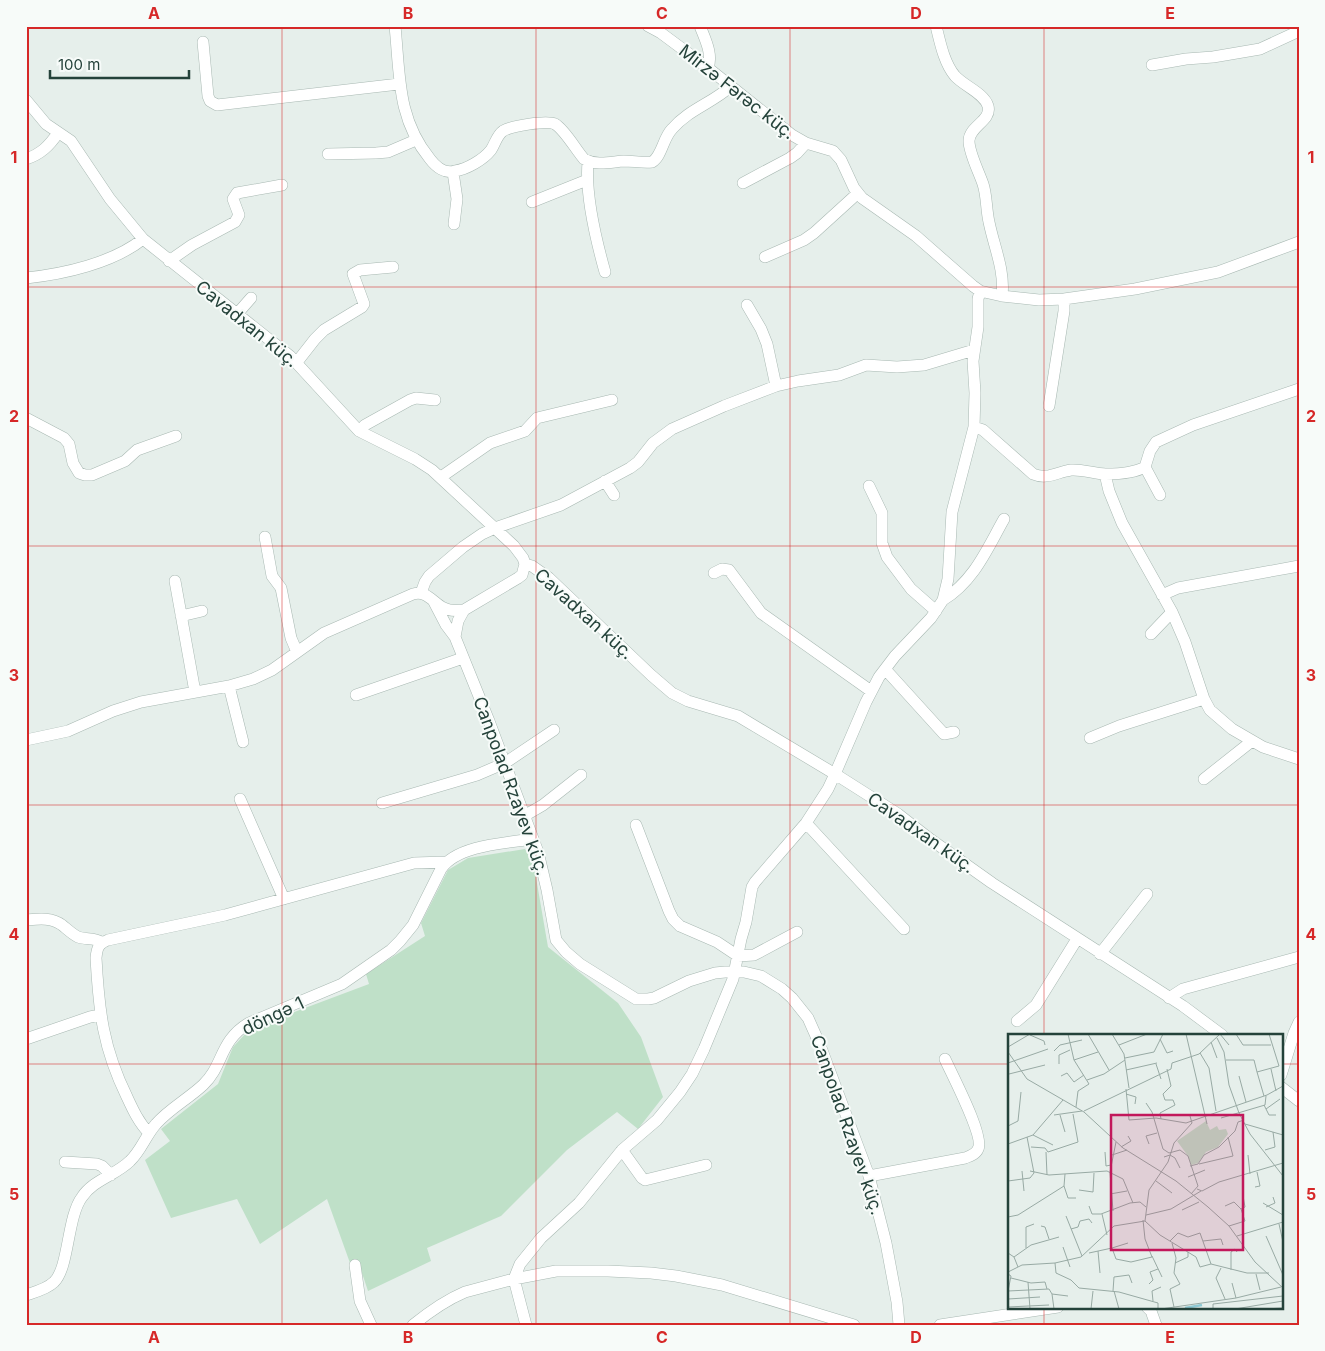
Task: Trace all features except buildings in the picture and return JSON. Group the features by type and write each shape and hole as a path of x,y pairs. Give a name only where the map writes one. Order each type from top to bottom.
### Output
{"street":[{"path":"395,26 399,84 409,125 416,140 435,166 442,170 454,172 463,169 484,156 490,151 500,134 504,131 544,123 554,124 559,128 580,155 588,162 602,164 622,161 652,162 659,156 666,136 679,121 730,87"},
{"name":"Mirzə Fərəc küç.","path":"648,26 661,33 708,68 792,135 806,143 833,151 858,193 916,236 980,291"},
{"path":"700,26 709,54 708,68"},
{"path":"936,26 952,72 988,104 989,111 987,116 973,129 969,141 984,188 991,232 1002,272 1002,296"},
{"path":"1152,65 1260,49 1299,31"},
{"path":"203,42 208,96 210,101 217,105 399,84"},
{"name":"Cavadxan küç.","path":"26,100 46,124 76,146 110,199 143,239 297,362 359,431 415,459 441,477 514,546 525,564 532,566 549,578 672,693 688,701 738,716 835,774 898,814 992,883 1169,998 1220,1034"},
{"path":"26,159 38,155 46,149 58,133"},
{"path":"328,154 382,153 400,148 416,140"},
{"path":"743,182 790,158 806,143"},
{"path":"588,162 587,180 605,272"},
{"path":"454,172 457,199 454,224"},
{"path":"532,202 587,180"},
{"path":"169,261 192,245 235,222 238,215 233,199 237,193 282,186"},
{"path":"765,257 804,240 858,193"},
{"path":"26,278 88,266 129,248 143,239"},
{"path":"526,1325 514,1279 520,1264 541,1238 579,1202 622,1150 657,1120 692,1074 729,990 752,887 806,823 835,774 871,691 885,669 936,612 943,600 948,579 952,512 974,426 974,350 978,327 978,299 980,291 1033,300 1108,294 1218,272 1299,242"},
{"path":"297,362 324,330 364,304 353,274 360,270 393,267"},
{"path":"237,314 251,298"},
{"path":"1049,406 1064,311 1064,299"},
{"path":"747,305 761,329 767,344 776,386"},
{"path":"421,593 429,576 462,547 495,528 561,505 638,462 654,442 672,429 724,406 776,386 798,380 839,375 866,366 897,367 924,365 974,350"},
{"path":"1160,495 1145,467 1150,450 1156,442 1193,425 1299,389"},
{"path":"359,431 365,424 410,400 416,398 435,400"},
{"path":"441,477 490,443 525,431 537,418 612,400"},
{"path":"26,418 64,438 69,444 73,463 80,473 85,475 92,475 125,461 137,450 176,436"},
{"path":"974,426 983,430 1033,474 1039,477 1069,470 1105,474 1133,471 1145,467"},
{"path":"1105,474 1109,491 1122,523 1172,612 1185,642 1204,699 1210,710 1220,720 1252,741 1278,753 1299,759"},
{"path":"605,481 614,495"},
{"path":"869,486 882,513 882,543 887,557 911,589 936,612"},
{"path":"943,600 960,589 968,580 1004,519"},
{"path":"265,537 272,576 281,588 291,638 297,652"},
{"path":"26,740 68,731 113,711 141,702 229,686 261,675 272,670 324,633 413,594 421,593 426,595 450,610 464,610 518,578 522,574 525,564"},
{"path":"1162,594 1178,588 1299,566"},
{"path":"714,573 722,569 730,570 761,613 871,691"},
{"path":"175,580 194,692"},
{"name":"Canpolad Rzayev küç.","path":"434,601 446,625 455,636 533,839 544,873 556,940 566,952 580,964 629,996 642,1000 661,996 688,982 715,973 734,972 751,974 770,981 782,989 808,1018 826,1057 869,1176 886,1243 897,1302 899,1325"},
{"path":"455,636 458,621 464,610"},
{"path":"181,616 202,611"},
{"path":"1151,634 1172,612"},
{"path":"356,695 463,658"},
{"path":"885,669 944,734 954,732"},
{"path":"229,686 243,742"},
{"path":"1090,738 1119,726 1204,699"},
{"path":"382,802 477,775 504,763 554,730"},
{"path":"1204,779 1252,741"},
{"path":"524,816 543,805 581,776"},
{"path":"240,799 284,899"},
{"path":"806,823 904,929"},
{"path":"636,826 673,919 680,926 718,942 738,956 754,955 797,932"},
{"path":"26,920 53,920 75,936 86,939 93,938 101,942 225,915 414,863 446,862 459,854 482,847 533,839"},
{"name":"döngə 1","path":"26,1295 46,1287 57,1278 81,1197 88,1190 132,1160 160,1119 203,1085 212,1073 228,1042 239,1029 249,1022 342,984 400,941 413,925 446,862"},
{"path":"1100,954 1147,894"},
{"path":"1017,1021 1036,1005 1077,939"},
{"path":"101,942 96,958 100,1016 105,1041 116,1075 140,1122 149,1133"},
{"path":"1169,998 1183,990 1299,957"},
{"path":"26,1038 90,1017 100,1016"},
{"path":"1282,1072 1299,1022"},
{"path":"869,1176 965,1158 974,1154 979,1149 980,1140 976,1128 945,1059"},
{"path":"1282,1087 1299,1101"},
{"path":"622,1150 645,1180 706,1166"},
{"path":"65,1162 97,1164 102,1166 111,1175"},
{"path":"356,1265 360,1301 371,1325"},
{"path":"413,1325 455,1296 514,1279 556,1271 573,1270 635,1272 676,1276 749,1292 826,1321 854,1325"},
{"path":"940,1325 1051,1308"},
{"path":"1148,1308 1156,1325"}],"green space":[{"path":"525,849 533,860 548,947 618,1003 641,1037 663,1097 638,1129 617,1112 567,1150 501,1216 427,1248 431,1261 368,1291 358,1261 350,1263 327,1199 260,1244 237,1199 171,1218 145,1160 170,1141 161,1129 218,1084 233,1047 247,1032 369,984 366,974 425,936 421,923 448,870 468,858"}]}
